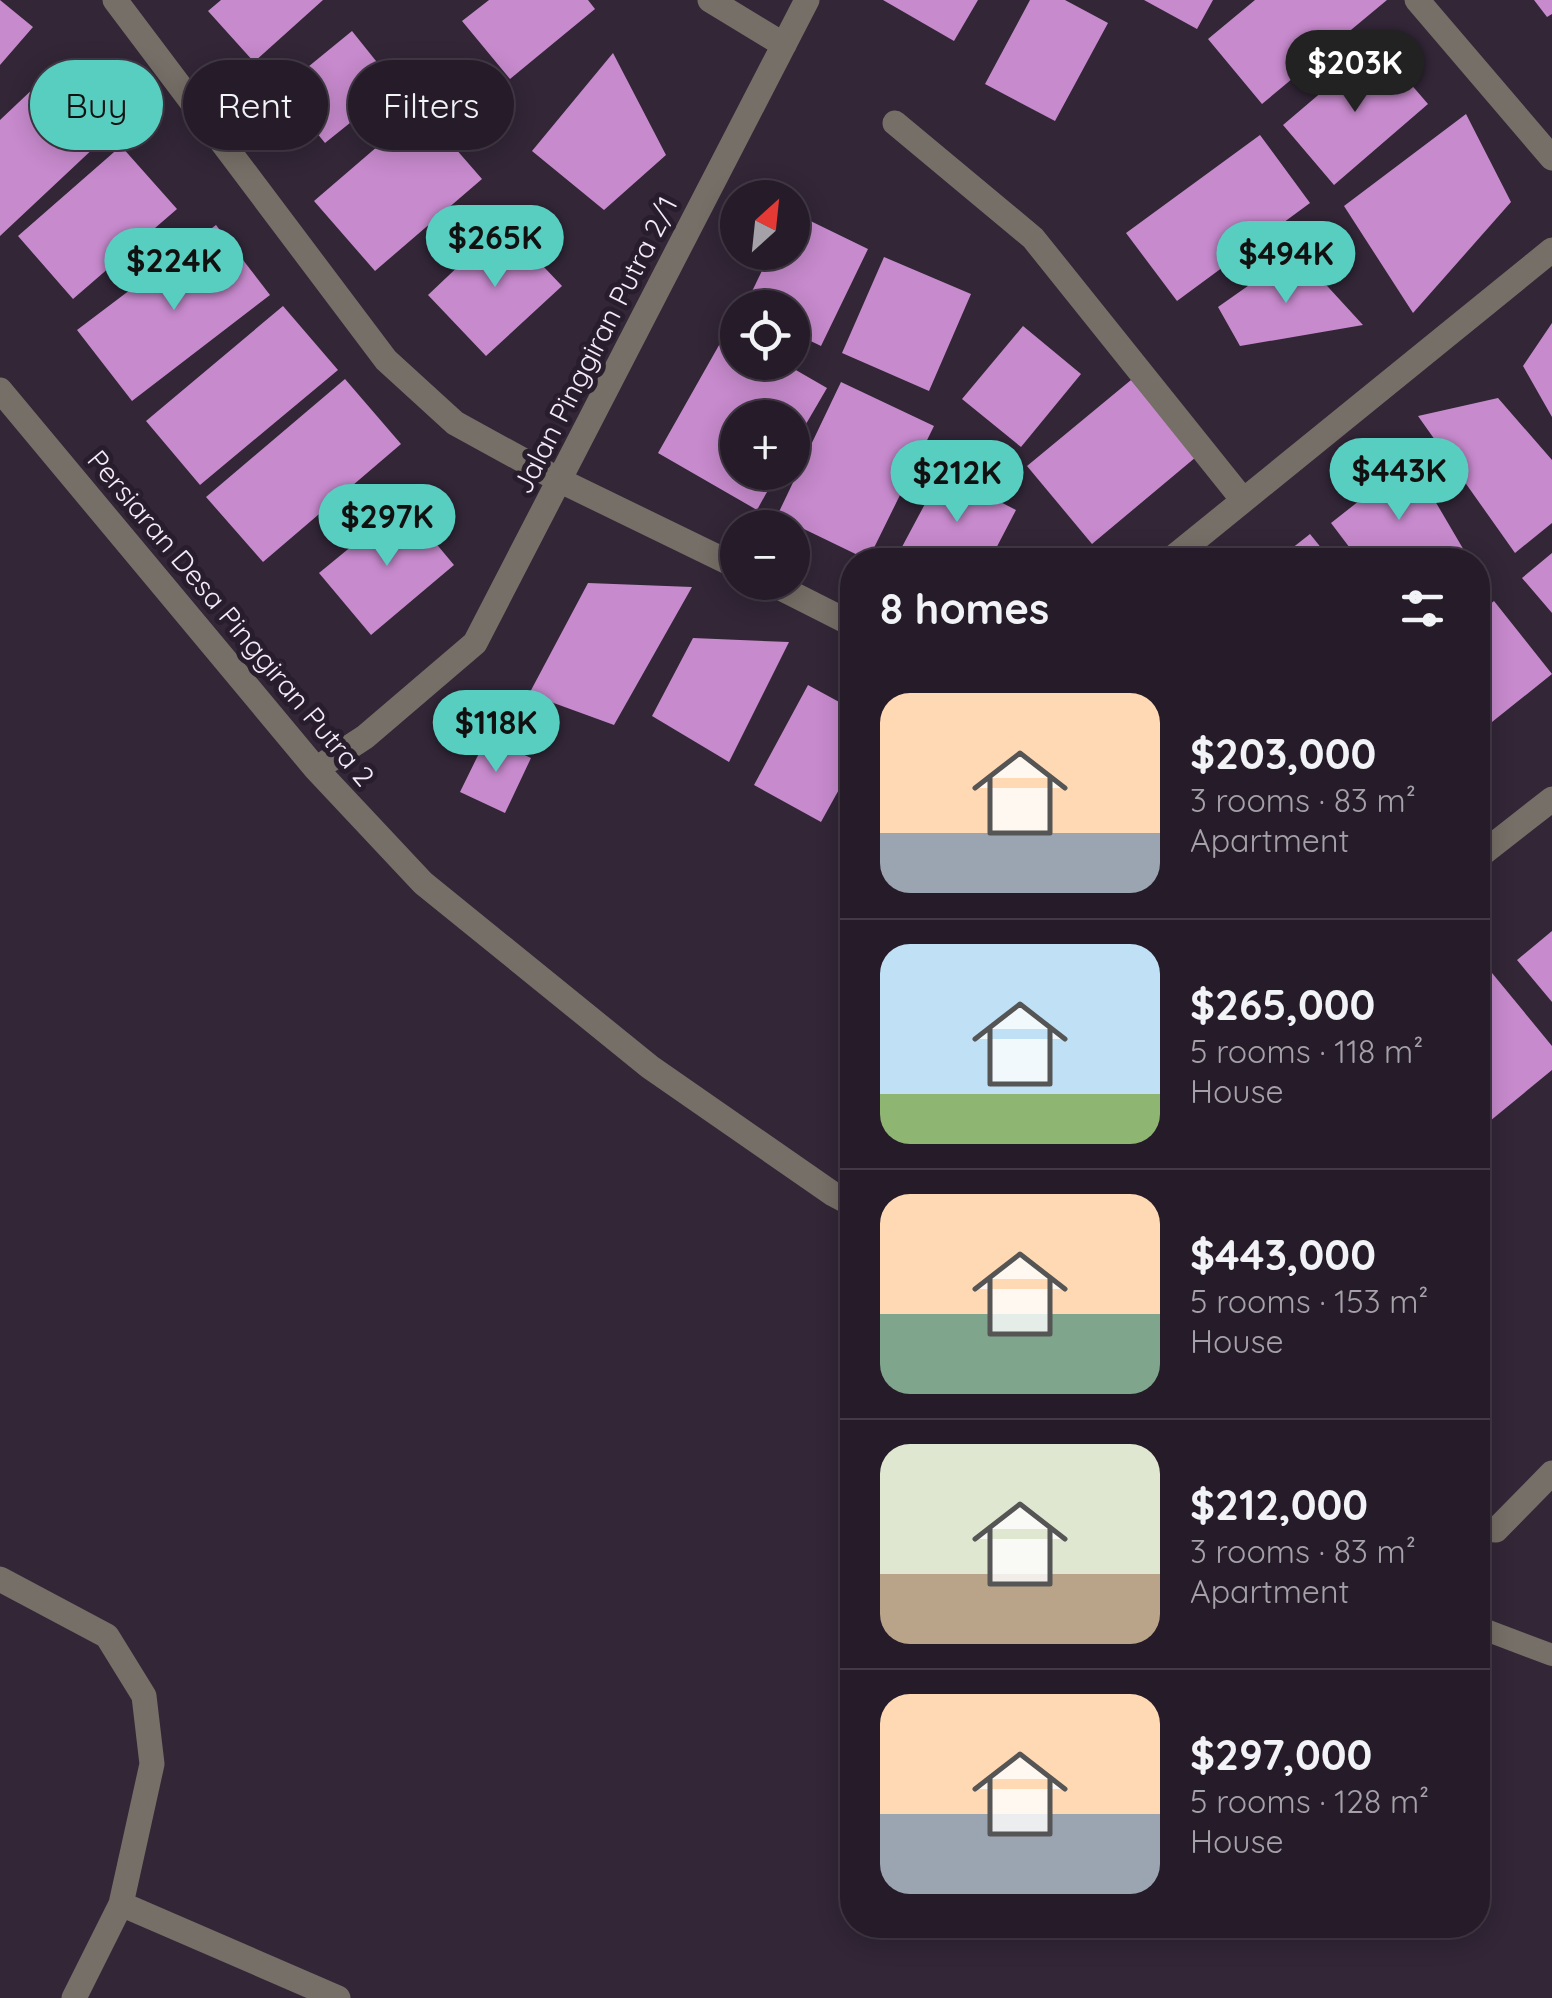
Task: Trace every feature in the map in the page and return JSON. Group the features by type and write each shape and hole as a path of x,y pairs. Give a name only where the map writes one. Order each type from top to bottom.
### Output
{"street":[{"path":"115,0 386,360 454,424 720,558"},
{"path":"710,0 784,45"},
{"name":"Jalan Pinggiran Putra 2/1","path":"316,768 365,736 475,642 807,0"},
{"path":"1417,0 1552,158"},
{"path":"895,122 1034,238 1243,500"},
{"path":"1185,548 1552,250"},
{"name":"Persiaran Desa Pinggiran Putra 2","path":"0,390 316,768 423,883 650,1068 840,1198"},
{"path":"804,600 840,618"},
{"path":"1490,847 1552,798"},
{"path":"1490,1529 1496,1530 1552,1473"},
{"path":"0,1579 107,1636 144,1696 152,1764 120,1904 74,1998"},
{"path":"120,1904 338,1998"}],"lane":[{"path":"1490,1632 1552,1655"}],"building":[{"path":"0,0 33,27 0,65"},
{"path":"221,0 323,0 256,60 208,11"},
{"path":"489,0 588,0 595,9 514,76 514,60 494,60 462,21"},
{"path":"883,0 978,0 954,41"},
{"path":"1030,0 1065,0 1108,23 1055,121 985,84"},
{"path":"1144,0 1213,0 1197,29"},
{"path":"1255,0 1387,0 1262,104 1208,39"},
{"path":"1534,0 1552,0 1552,14 1547,17"},
{"path":"352,31 375,60 348,60 348,125 328,141 328,60 316,60"},
{"path":"1377,45 1428,104 1334,185 1283,125"},
{"path":"613,53 666,155 604,210 532,151"},
{"path":"30,92 30,150 92,150 0,236 0,120"},
{"path":"1466,114 1511,202 1413,313 1344,206"},
{"path":"1260,135 1310,203 1177,301 1126,233"},
{"path":"116,150 125,150 177,209 73,299 18,236"},
{"path":"373,150 457,150 482,179 375,271 314,201"},
{"path":"810,221 868,249 821,346 810,341 810,290 753,290 762,270 810,270"},
{"path":"503,224 562,286 486,356 428,295"},
{"path":"216,225 270,295 132,401 77,330"},
{"path":"1296,252 1363,325 1240,346 1218,307"},
{"path":"884,257 971,294 929,391 842,353"},
{"path":"283,306 338,370 200,485 146,421"},
{"path":"1552,323 1552,417 1523,366"},
{"path":"1023,326 1081,374 1021,447 962,399"},
{"path":"720,343 720,380 810,378 827,388 810,417 810,400 720,400 720,489 658,453"},
{"path":"345,379 401,444 263,562 206,497"},
{"path":"1131,380 1196,457 1092,544 1027,466"},
{"path":"841,382 934,426 874,548 843,548 810,532 810,510 780,510 789,490 810,490 810,447"},
{"path":"1498,398 1552,460 1552,523 1515,553 1418,416"},
{"path":"1411,460 1463,548 1350,548 1331,523"},
{"path":"942,472 1016,510 996,548 901,548"},
{"path":"722,490 768,490 757,510"},
{"path":"403,504 454,565 371,635 319,573"},
{"path":"1310,534 1321,548 1292,548"},
{"path":"1552,553 1552,613 1522,578"},
{"path":"588,583 692,587 614,725 529,694"},
{"path":"1494,601 1552,674 1492,722 1490,719 1490,604"},
{"path":"693,638 789,642 729,762 652,716"},
{"path":"808,685 840,702 840,788 821,822 754,785"},
{"path":"487,737 531,758 505,813 460,792"},
{"path":"1552,931 1552,1002 1517,960"},
{"path":"1490,975 1552,1046 1552,1070 1490,1121"}]}
